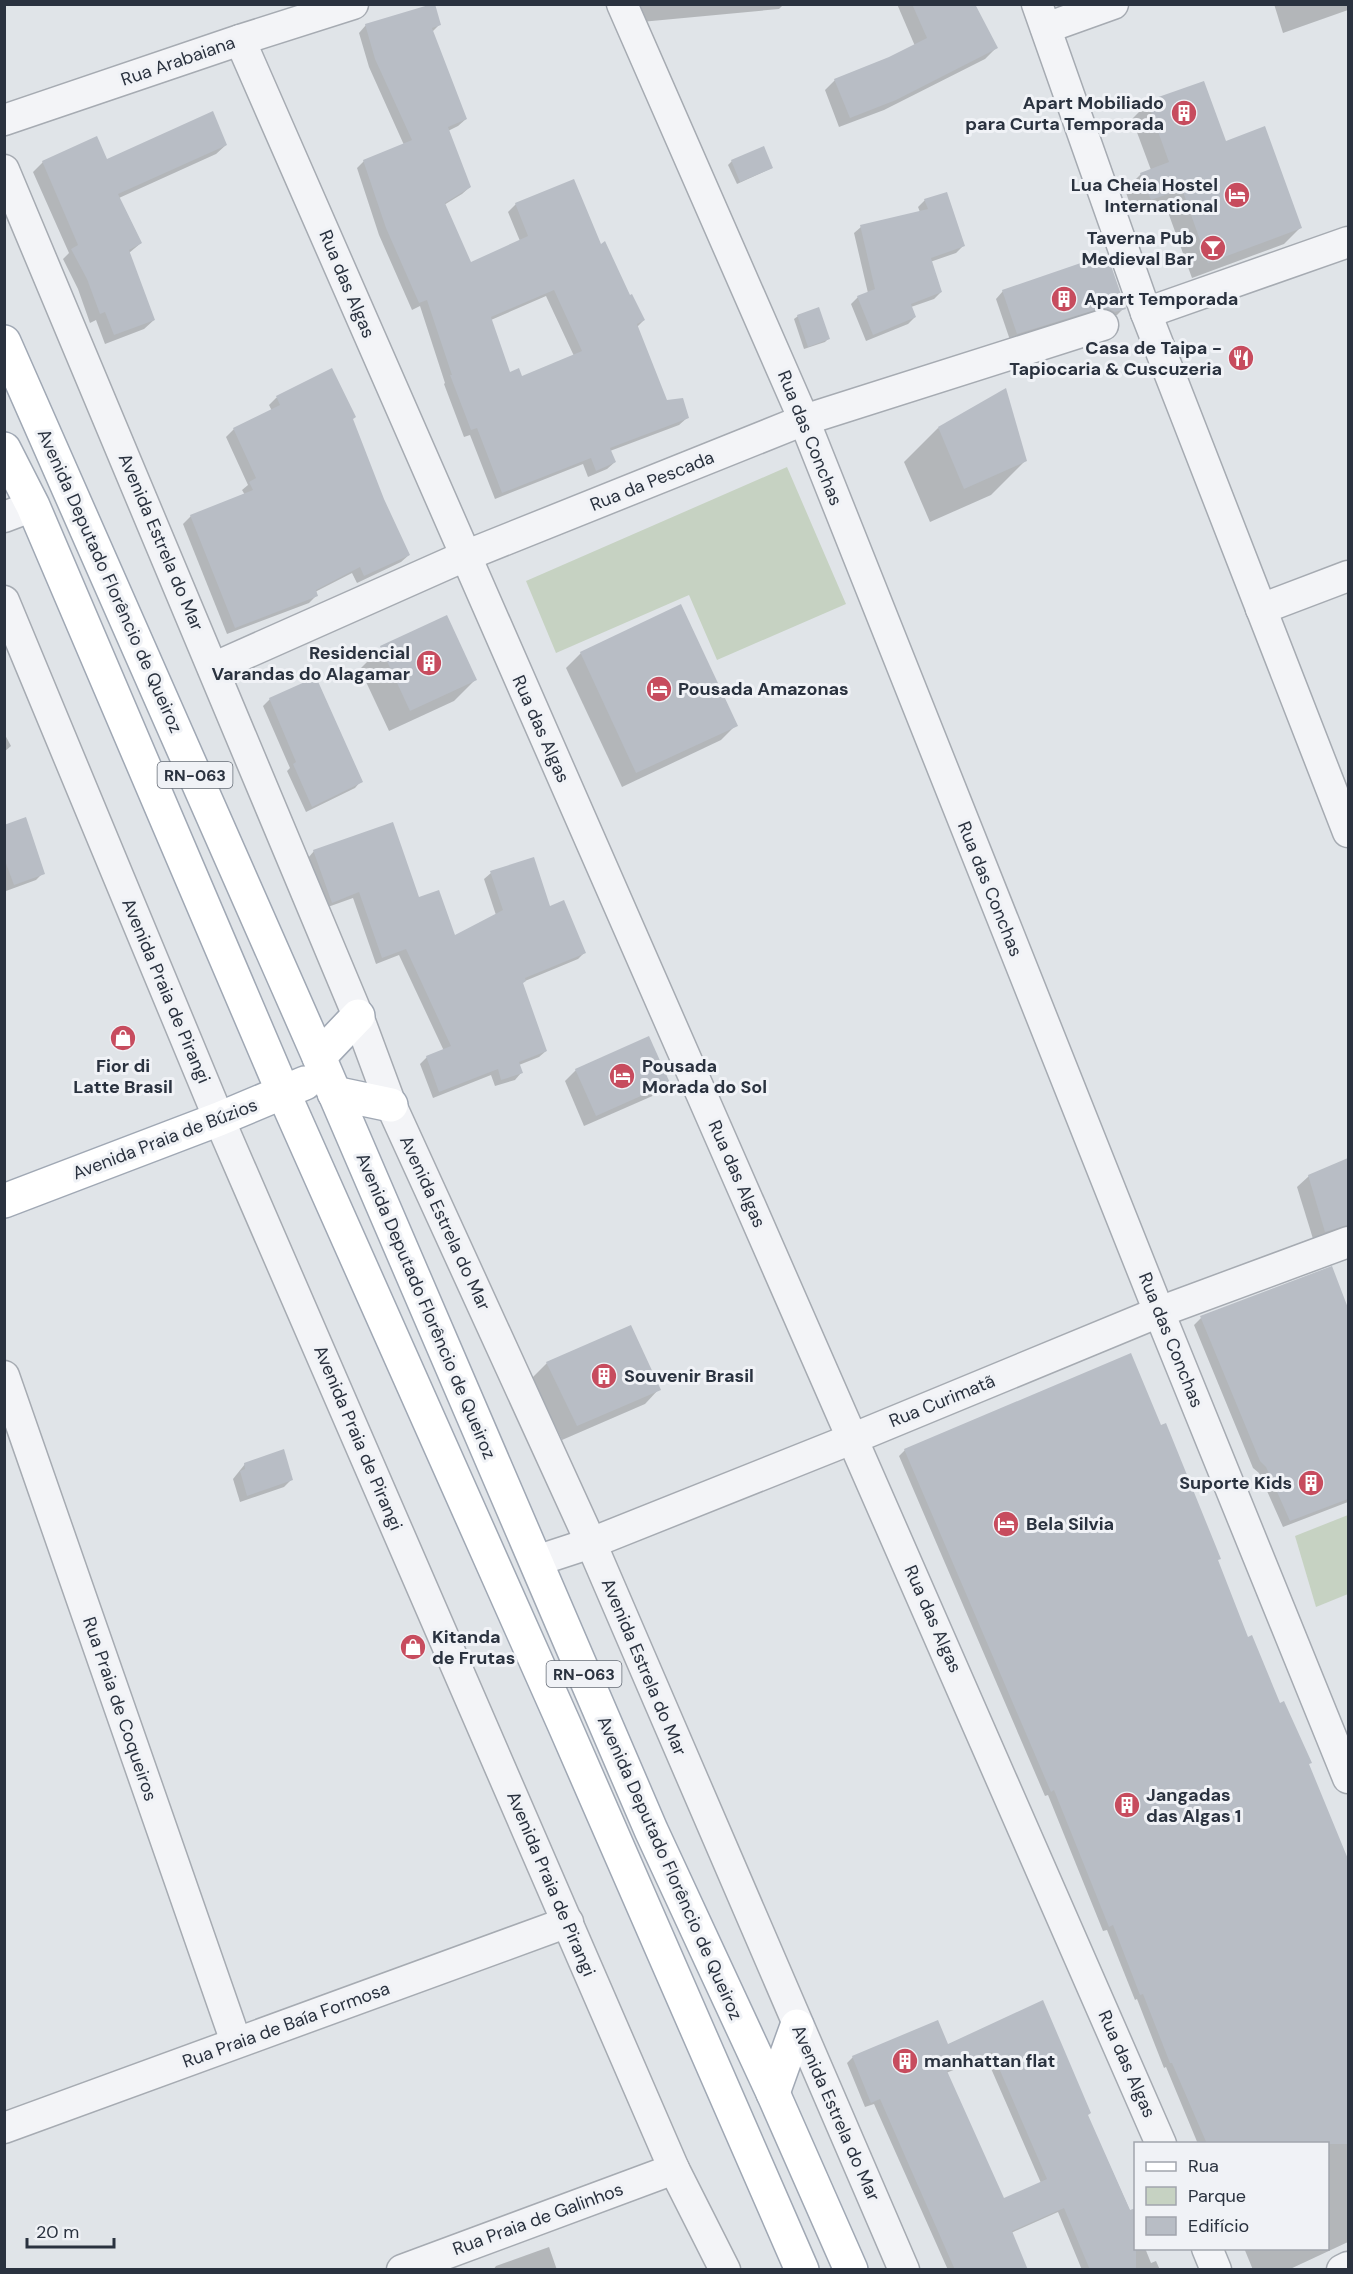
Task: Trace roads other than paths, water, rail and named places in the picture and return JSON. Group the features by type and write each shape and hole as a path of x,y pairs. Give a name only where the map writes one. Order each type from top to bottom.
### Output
{"main road":[{"name":"Avenida Deputado Florêncio de Queiroz","path":"4,342 326,1075 651,1830 773,2093 851,2270"},
{"name":"RN-063","path":"4,449 19,511 283,1092 802,2270"},
{"path":"358,1016 326,1075 391,1105"},
{"name":"Avenida Praia de Búzios","path":"4,1201 219,1119 326,1075"},
{"path":"773,2093 797,2026"}],"street":[{"name":"Rua Arabaiana","path":"4,120 353,4"},
{"name":"Rua das Conchas","path":"622,4 804,420 1159,1312 1348,1778"},
{"path":"1113,4 1041,16 1146,313 1348,832"},
{"name":"Rua das Algas","path":"240,40 854,1438 1160,2142"},
{"name":"Avenida Estrela do Mar","path":"4,170 358,1016 391,1105 591,1543 904,2270"},
{"path":"1146,313 1348,242"},
{"name":"Rua da Pescada","path":"213,668 465,556 804,420 1103,325"},
{"path":"1261,609 1348,576"},
{"name":"Avenida Praia de Pirangi","path":"4,601 219,1119 674,2169 725,2270"},
{"name":"Rua Curimatã","path":"536,1561 591,1543 854,1438 1159,1312 1348,1242"},
{"name":"Rua Praia de Coqueiros","path":"4,1376 236,2042"},
{"name":"Rua Praia de Baía Formosa","path":"4,2128 568,1922"},
{"name":"Rua Praia de Galinhos","path":"402,2270 674,2169"},
{"path":"1208,2250 1216,2270"},
{"path":"1342,2270 1348,2267"}],"place":[{"name":"Apart Mobiliado para Curta Temporada","path":"1184,113"},
{"name":"Lua Cheia Hostel International","path":"1237,195"},
{"name":"Taverna Pub Medieval Bar","path":"1213,248"},
{"name":"Apart Temporada","path":"1064,299"},
{"name":"Casa de Taipa - Tapiocaria & Cuscuzeria","path":"1241,358"},
{"name":"Residencial Varandas do Alagamar","path":"429,663"},
{"name":"Pousada Amazonas","path":"659,689"},
{"name":"Fior di Latte Brasil","path":"123,1038"},
{"name":"Pousada Morada do Sol","path":"622,1076"},
{"name":"Souvenir Brasil","path":"604,1376"},
{"name":"Suporte Kids","path":"1311,1483"},
{"name":"Bela Silvia","path":"1006,1524"},
{"name":"Kitanda de Frutas","path":"413,1647"},
{"name":"Jangadas das Algas 1","path":"1127,1805"},
{"name":"manhattan flat","path":"905,2061"}]}
